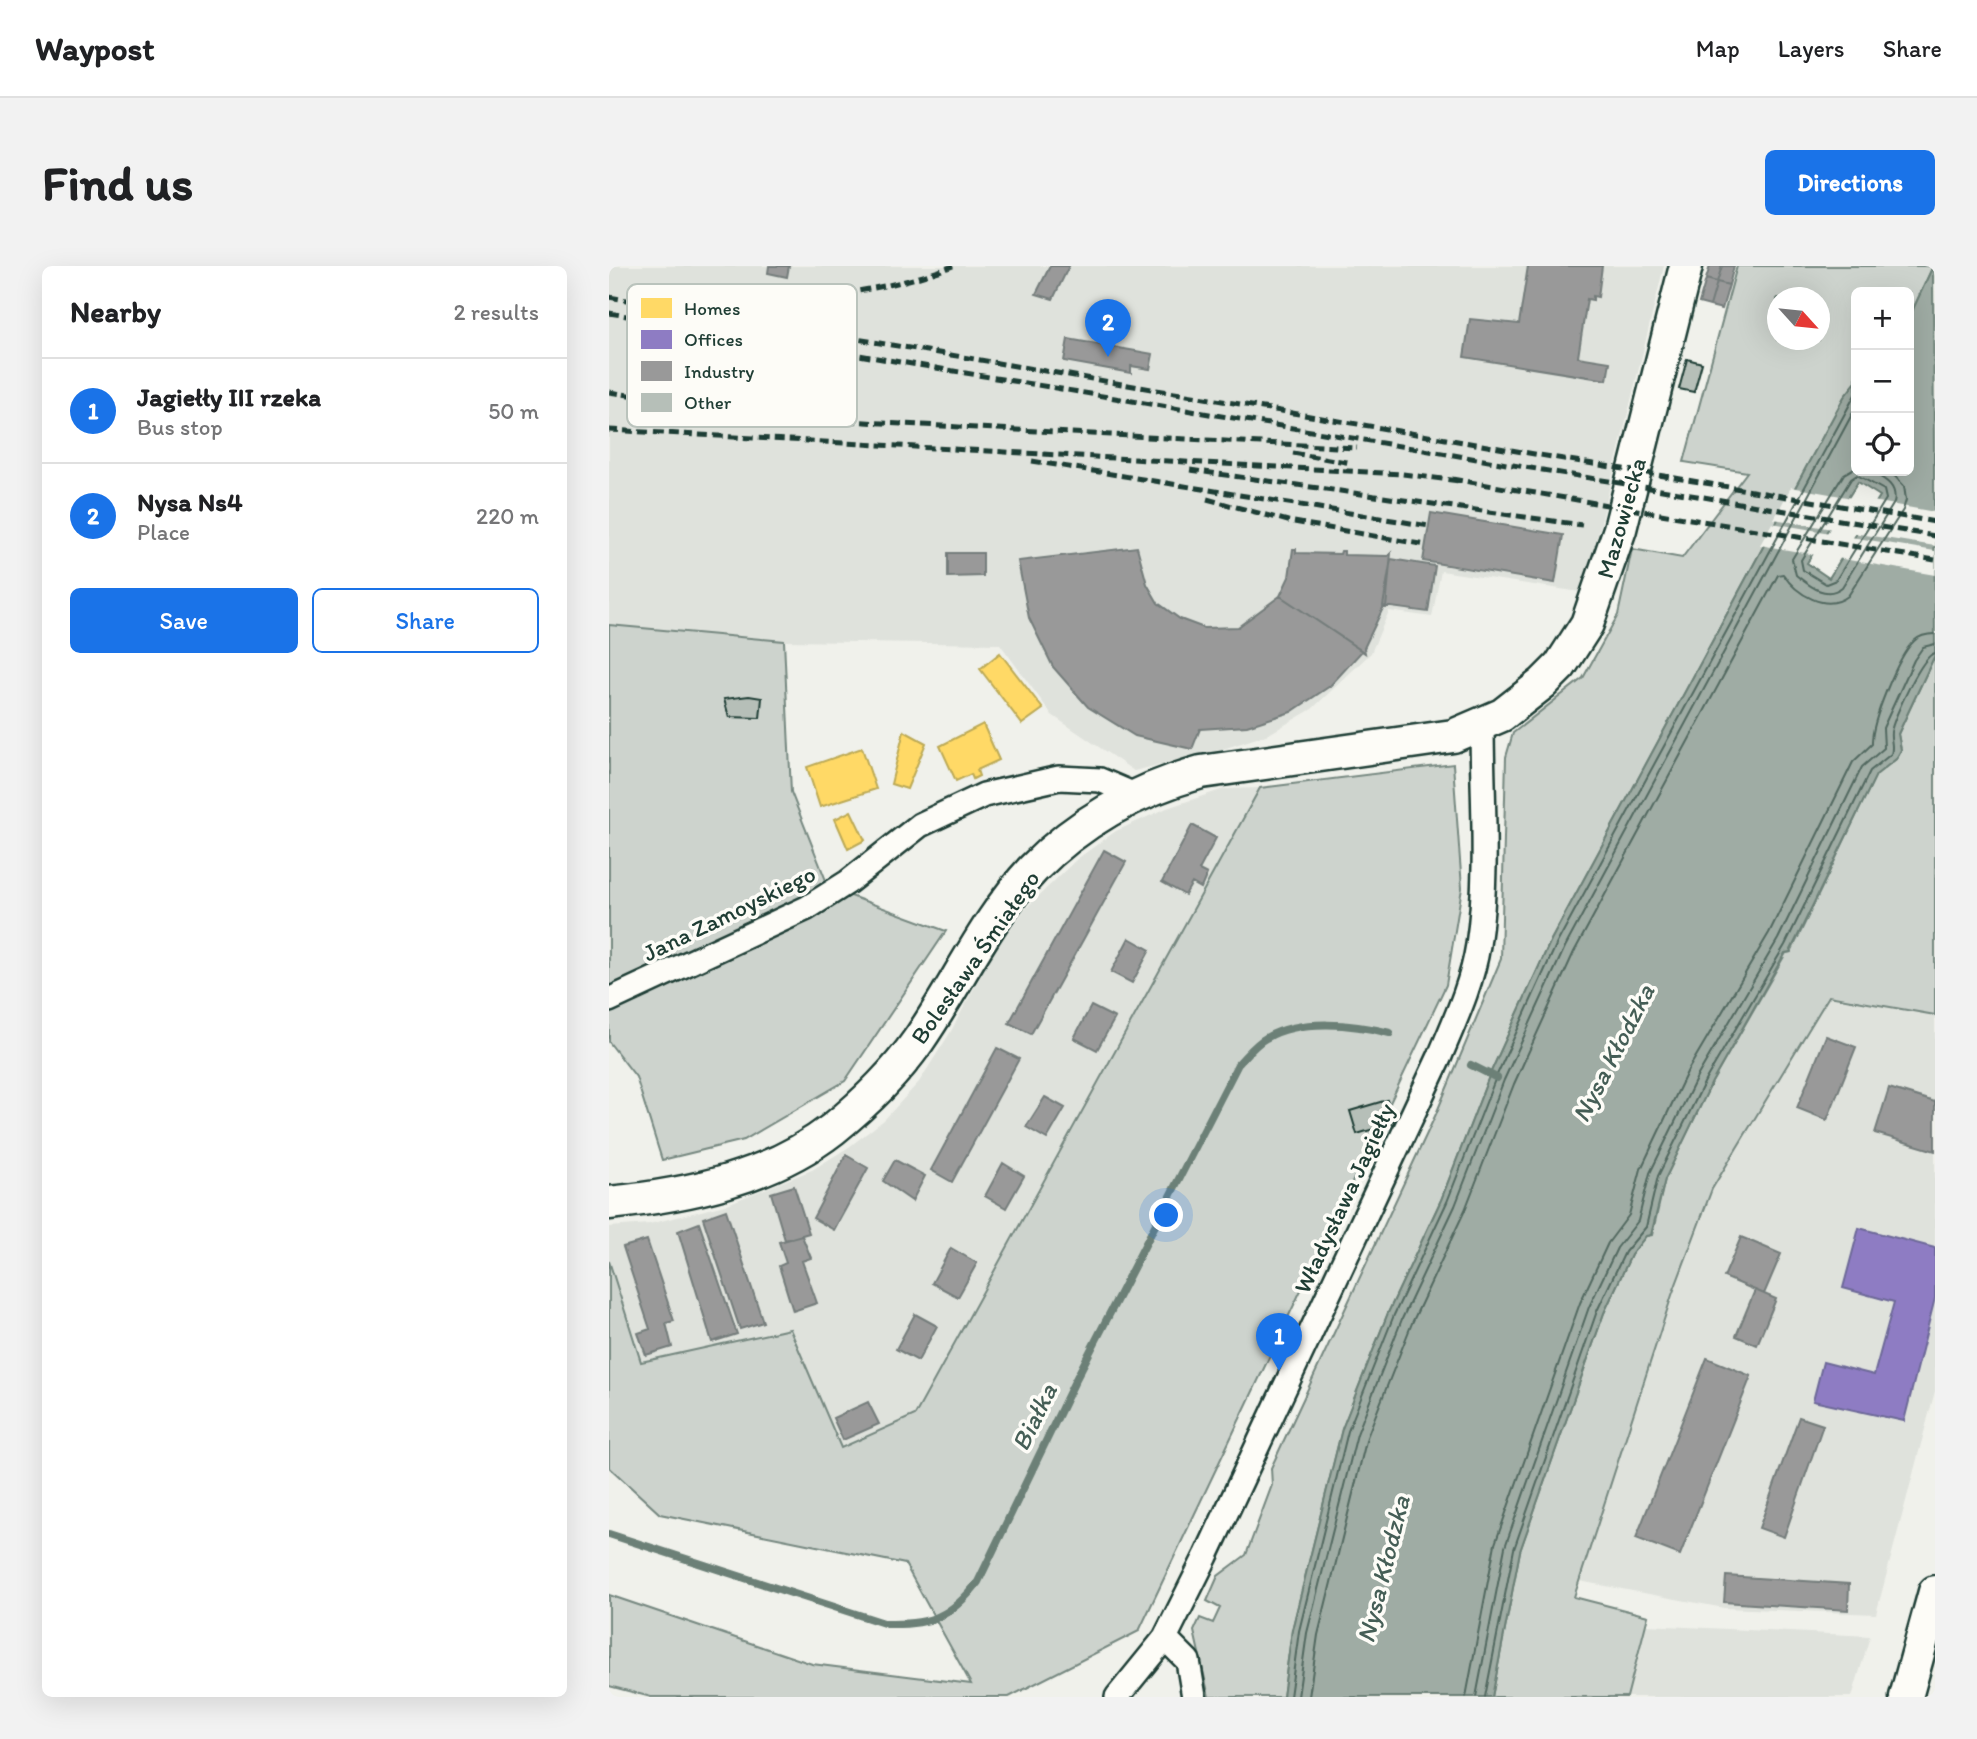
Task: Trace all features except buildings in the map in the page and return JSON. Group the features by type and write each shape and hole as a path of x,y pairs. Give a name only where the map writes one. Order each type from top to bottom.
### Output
{"street":[{"name":"Mazowiecka","path":"1482,725 1502,715 1543,683 1560,666 1587,624 1626,508 1686,266"},
{"name":"Bolesława Śmiałego","path":"609,1203 651,1199 738,1178 790,1156 831,1130 865,1101 917,1042 974,949 1031,871 1056,847 1105,810 1135,795 1201,772 1340,750 1429,741 1482,725"},
{"name":"Władysława Jagiełły","path":"1117,1697 1165,1638 1440,1056 1467,990 1478,944 1481,898 1482,725"},
{"name":"Jana Zamoyskiego","path":"609,1000 807,908 848,882 920,825 984,795 1059,778 1100,780 1135,795"},
{"path":"1906,1697 1935,1592"},
{"path":"1165,1638 1188,1661 1194,1697"}],"shaded area":[{"path":"609,266 1664,266 1600,527 1580,592 1441,571 1432,617 1389,611 1371,653 1312,709 1269,734 1220,750 1134,771 1052,715 1000,644 784,641 609,625"},
{"path":"1737,266 1933,266 1914,307 1914,287 1851,287 1851,388 1551,940 1490,1074 1441,1200 1388,1313 1342,1429 1292,1630 1283,1697 1209,1697 1194,1631 1200,1618 1213,1623 1220,1608 1207,1601 1218,1576 1246,1555 1272,1485 1271,1468 1436,1114 1501,959 1506,757 1513,733 1583,678 1618,615 1632,549 1682,558 1747,472 1684,462"},
{"path":"609,625 784,641 791,792 829,888 946,931 845,1081 744,1140 662,1160 636,1077 609,1042"},
{"path":"1935,655 1935,1015 1829,996 1712,1189 1672,1295 1574,1597 1648,1616 1627,1697 1492,1697 1520,1551 1604,1313 1631,1255 1646,1236 1652,1235 1665,1179 1712,1082 1786,953 1791,952 1876,774 1896,759 1901,750 1898,734"},
{"path":"1453,764 1462,888 1446,985 1139,1631 1009,1697 651,1697 609,1686 609,1595 812,1664 971,1684 905,1564 660,1514 609,1467 609,1261 641,1362 790,1329 841,1448 915,1415 1260,788"},
{"path":"1260,788 915,1415 841,1448 789,1329 641,1362 609,1261 609,1227 649,1224 725,1205 812,1170 849,1147 884,1120 919,1082 950,1033 994,951 1023,911 1077,859 1116,831 1167,808 1224,789"},
{"path":"1838,995 1935,1015 1935,1391 1876,1614 1724,1608 1579,1581 1672,1295 1712,1189 1829,996"},
{"path":"1645,1625 1870,1636 1852,1697 1627,1697"}],"water":[{"name":"Nysa Kłodzka","path":"1933,266 1935,655 1898,734 1901,750 1896,759 1876,775 1790,952 1785,953 1712,1082 1665,1179 1651,1235 1646,1236 1631,1255 1604,1313 1520,1551 1492,1697 1283,1697 1292,1630 1342,1429 1388,1313 1441,1200 1490,1074 1551,940 1851,388 1851,476 1914,476 1914,307","holes":["1858,482 1880,496 1829,578 1807,563"]}],"pier":[{"path":"1791,487 1852,498 1832,529 1774,519"},
{"path":"1873,501 1935,512 1935,546 1853,533"},
{"path":"1772,523 1830,533 1816,555 1760,545"},
{"path":"1851,537 1935,551 1935,575 1837,558"}],"waterway":[{"name":"Białka","path":"609,1534 887,1624 916,1623 949,1611 978,1582 1075,1381 1238,1064 1262,1040 1295,1028 1344,1025 1390,1033"},
{"name":"Białka","path":"1471,1065 1497,1078"}],"railway":[{"path":"857,291 920,277 953,266"},
{"path":"609,297 627,300"},
{"path":"609,313 627,316"},
{"path":"857,339 1935,522"},
{"path":"857,355 1935,536"},
{"path":"609,392 627,395"},
{"path":"857,422 1357,448"},
{"path":"609,430 1402,474 1459,481"},
{"path":"1293,453 1352,463"},
{"path":"1032,461 1429,526"},
{"path":"1190,470 1582,525"},
{"path":"1452,479 1935,560"},
{"path":"1207,499 1288,521 1426,545"}],"place":[{"name":"Nysa Ns4","path":"1108,357"},
{"name":"Jagiełły III rzeka","path":"1279,1371"}]}
